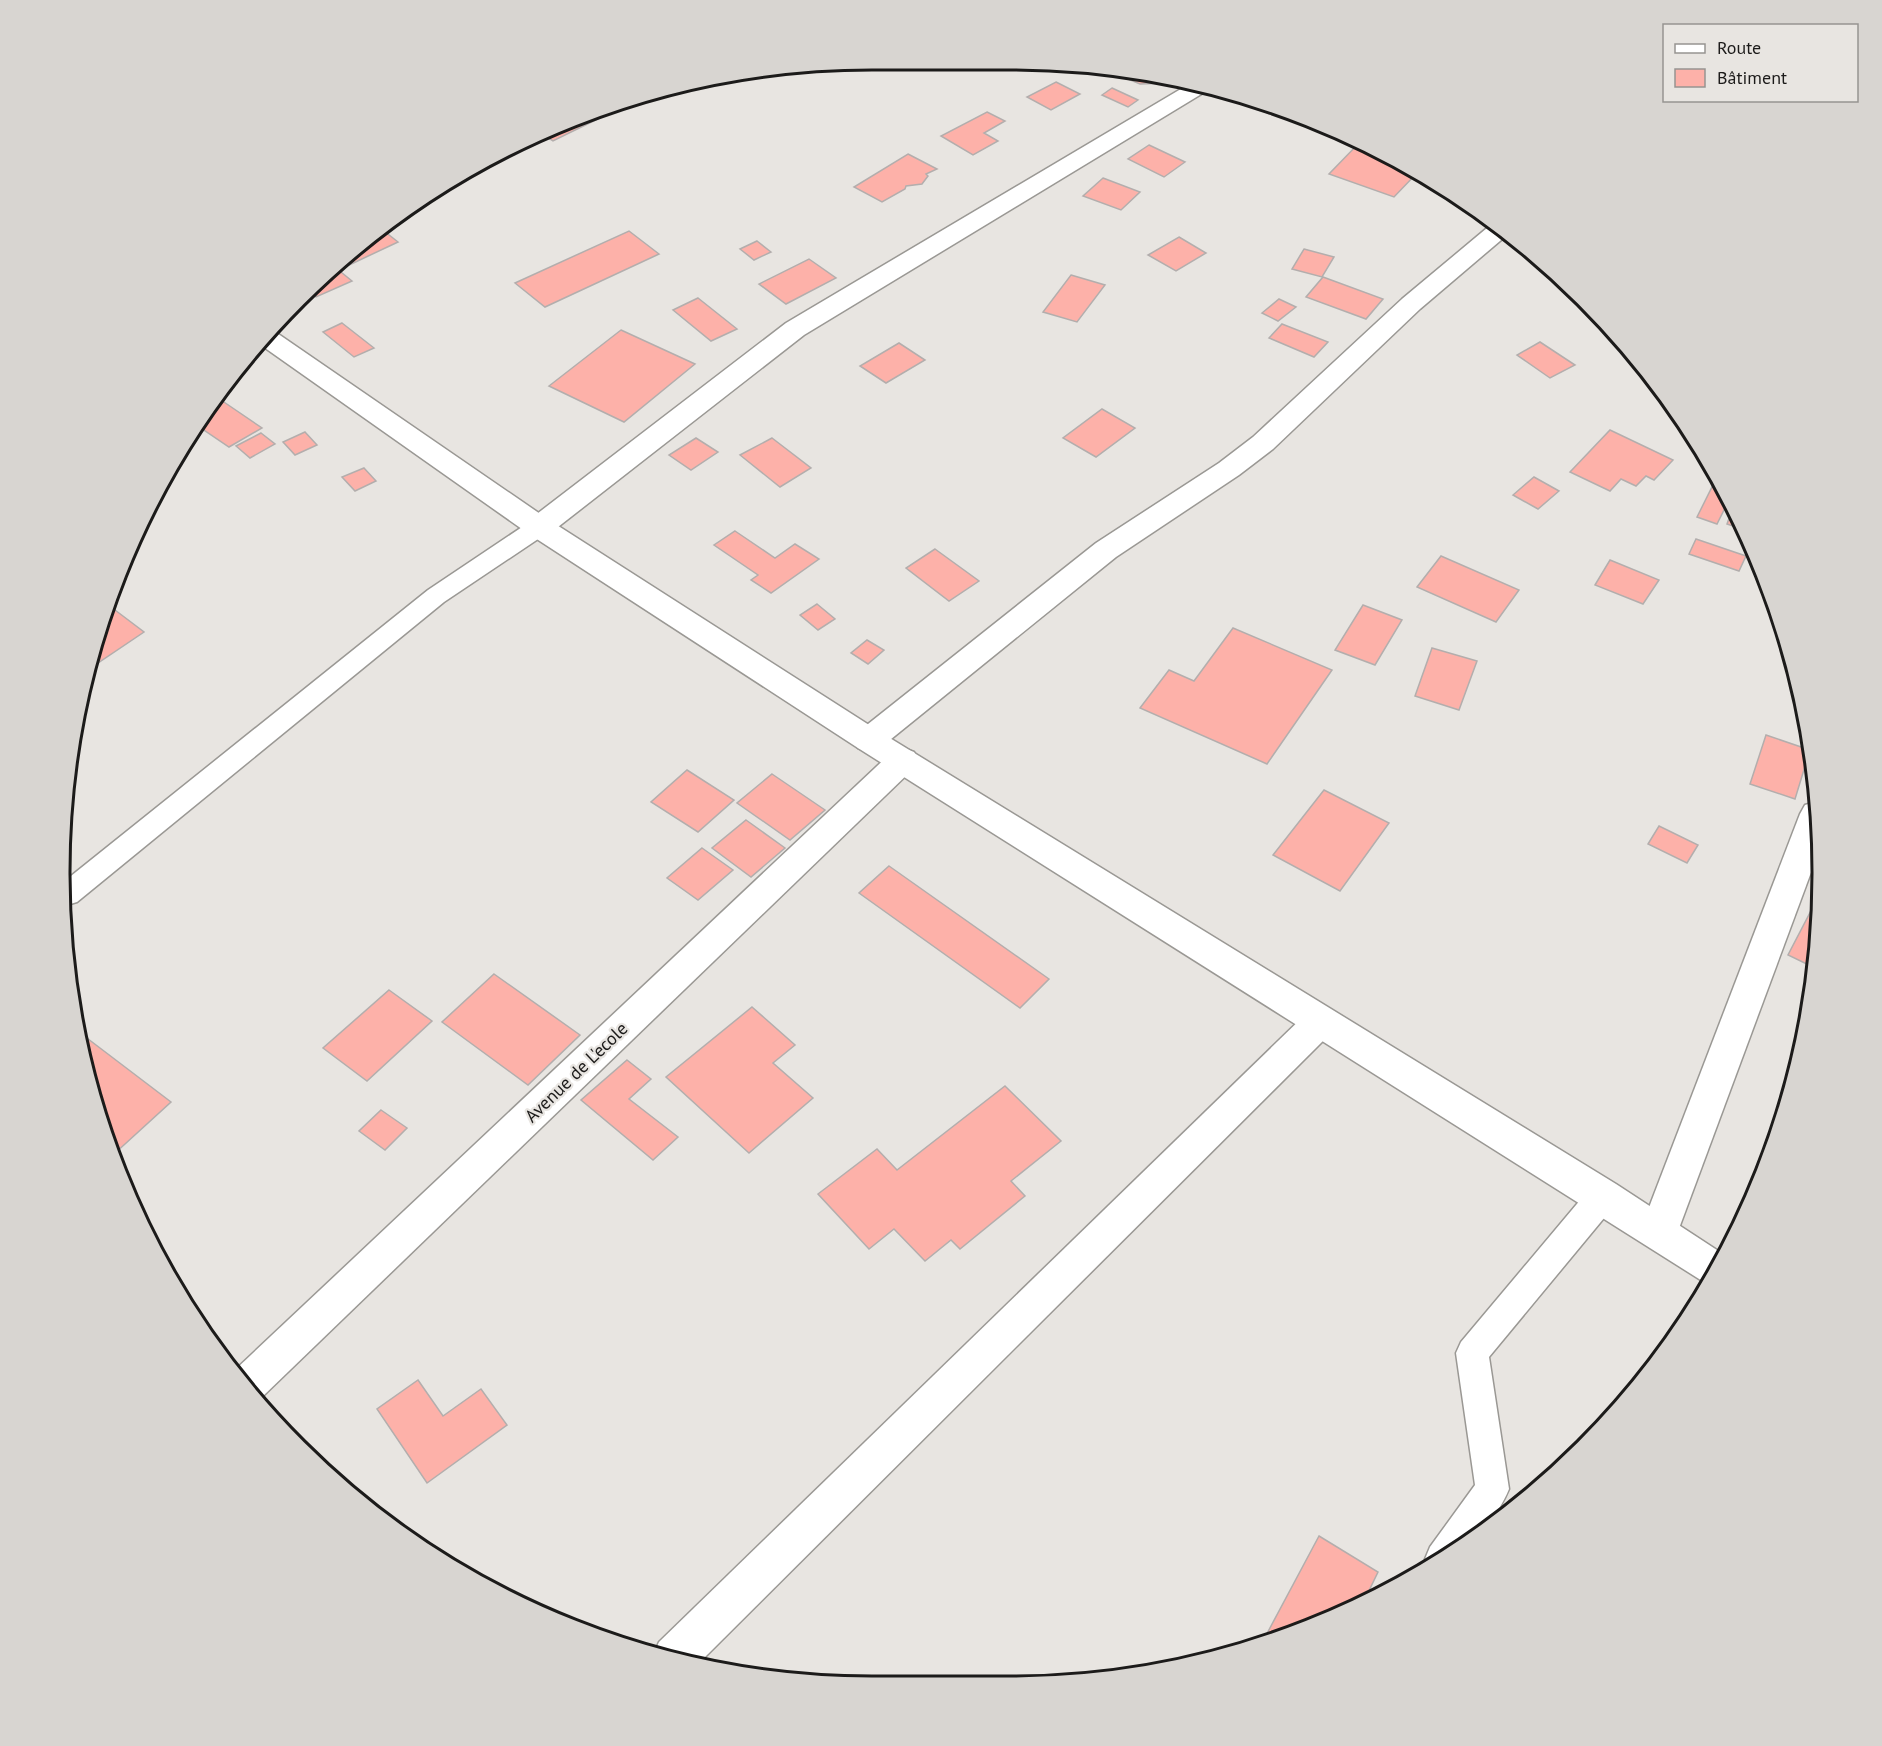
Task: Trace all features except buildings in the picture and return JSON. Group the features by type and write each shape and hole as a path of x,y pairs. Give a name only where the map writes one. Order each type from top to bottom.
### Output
{"main road":[{"path":"539,527 795,329 1191,92"},
{"path":"869,740 1106,550 1229,469 1263,443 1411,304 1495,234"},
{"path":"269,345 539,527 869,740 1659,1231 1709,1265"},
{"name":"Avenue de L'ecole","path":"252,1381 903,760"},
{"path":"1659,1231 1810,829"},
{"path":"680,1651 1320,1021"}],"lane":[{"path":"71,891 436,596 539,527"},
{"path":"1456,1539 1492,1489 1472,1353 1603,1196"}]}
